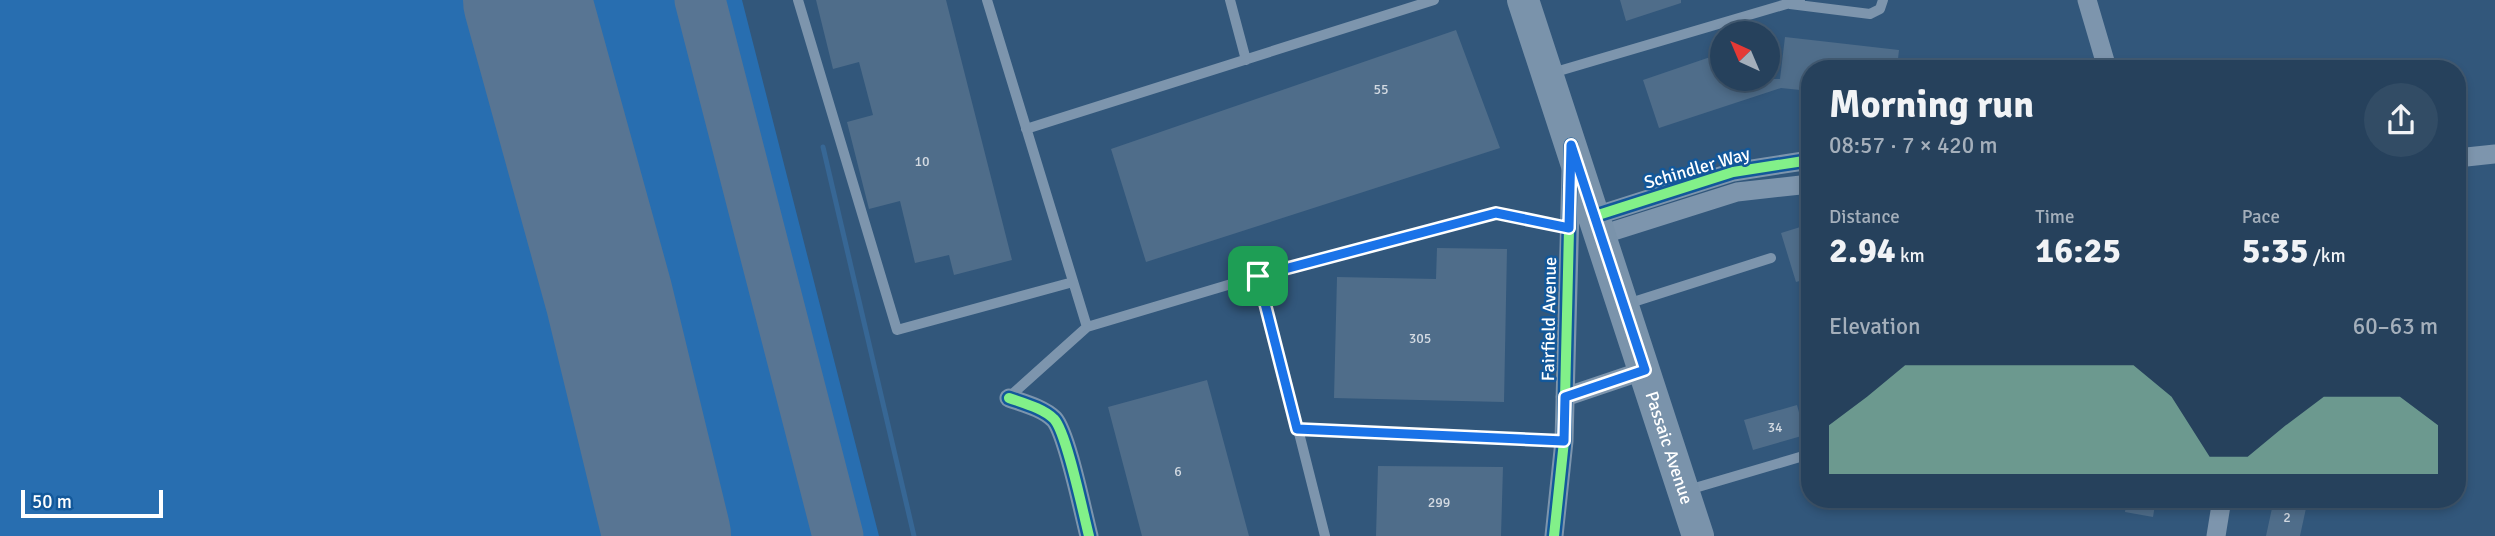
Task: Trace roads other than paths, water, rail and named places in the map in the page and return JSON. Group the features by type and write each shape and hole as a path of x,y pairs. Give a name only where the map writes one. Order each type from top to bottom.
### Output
{"main road":[{"name":"Passaic Avenue","path":"1523,0 1571,145 1588,227 1623,305 1698,536"}],"street":[{"path":"2087,0 2105,60"},
{"path":"2466,157 2495,154"},
{"name":"Schindler Way","path":"1588,227 1733,172 1801,161"},
{"name":"Schindler Way","path":"1588,227 1737,191 1801,185"},
{"name":"Fairfield Avenue","path":"1555,536 1564,441 1565,397 1588,227"},
{"name":"Fairfield Avenue","path":"1565,397 1645,370"},
{"path":"1009,398 1040,410 1055,420 1067,449 1089,536"},
{"path":"2216,536 2221,508"}],"lane":[{"path":"798,0 897,330 1073,282"},
{"path":"987,0 1087,327"},
{"path":"1230,0 1246,60"},
{"path":"1026,129 1434,0"},
{"path":"1548,74 1795,2 1870,14 1880,9 1883,0"},
{"path":"1009,398 1087,327 1258,276 1496,213 1588,227"},
{"path":"1623,305 1771,258"},
{"path":"1258,276 1325,536"},
{"path":"1297,429 1564,441"},
{"path":"1684,491 1801,457"}],"waterway":[{"path":"823,147 914,536"}]}
